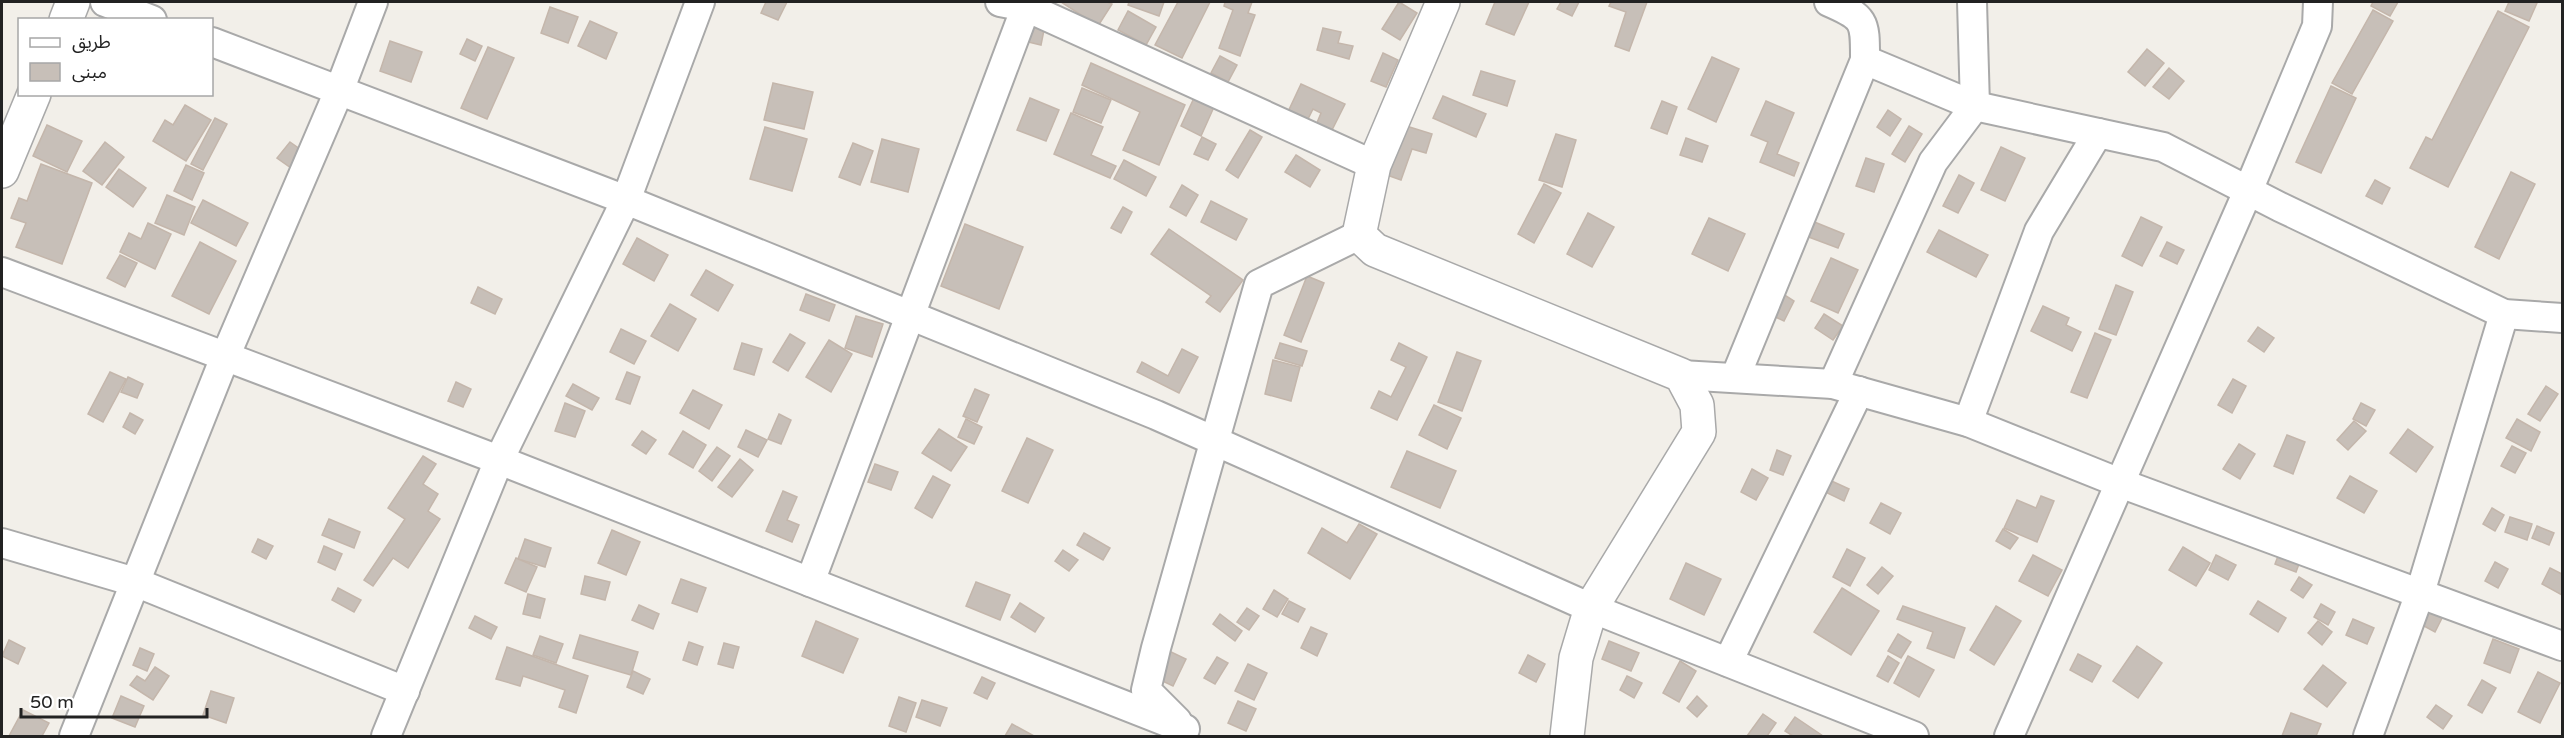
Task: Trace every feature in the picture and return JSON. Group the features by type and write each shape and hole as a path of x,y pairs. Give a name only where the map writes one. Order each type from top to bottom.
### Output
{"street":[{"path":"67,18 73,2"},
{"path":"105,2 147,18"},
{"path":"74,736 225,357 339,90 373,2"},
{"path":"386,736 499,460 626,200 700,2"},
{"path":"1359,235 1374,165 1443,2"},
{"path":"1735,378 1865,60 1865,28 1854,13 1829,2"},
{"path":"1728,662 1846,388 1933,162 1975,106 1972,2"},
{"path":"2009,736 2318,26 2318,2"},
{"path":"810,582 910,316 1013,4 1374,165"},
{"path":"213,42 626,200 1156,415 1591,608 1914,736"},
{"path":"1865,60 1975,106 2163,147 2248,191 2504,314 2562,318"},
{"path":"2,171 33,96"},
{"path":"1968,422 2039,231 2098,133"},
{"path":"1359,235 1375,250 1681,375 1846,388 1968,422 2120,483 2562,646"},
{"path":"1185,733 1146,690 1259,284 1359,235"},
{"path":"2,272 499,460 1185,733"},
{"path":"2368,736 2420,594 2504,314"},
{"path":"1567,736 1576,658 1591,608 1699,432 1697,405 1681,375"},
{"path":"2,543 135,582 405,691"}],"building":[{"path":"766,2 787,2 778,20 761,13"},
{"path":"1061,2 1107,2 1112,4 1098,26"},
{"path":"1129,2 1164,2 1159,16 1128,5"},
{"path":"1178,2 1210,2 1182,58 1155,45"},
{"path":"1225,2 1252,2 1248,13 1255,15 1240,56 1219,48 1233,10 1224,6"},
{"path":"1399,2 1417,13 1400,40 1382,29"},
{"path":"1495,2 1529,2 1514,35 1486,24"},
{"path":"1561,2 1579,2 1572,16 1557,9"},
{"path":"1611,2 1647,2 1629,51 1615,46 1626,12 1609,6"},
{"path":"2373,2 2398,2 2390,16 2371,6"},
{"path":"2509,2 2537,3 2529,21 2505,11"},
{"path":"550,7 578,17 568,43 541,33"},
{"path":"2373,10 2393,21 2352,94 2332,83"},
{"path":"1128,11 1156,27 1146,45 1118,30"},
{"path":"2498,11 2529,27 2448,187 2410,168 2426,137 2432,140"},
{"path":"590,21 617,33 606,59 578,46"},
{"path":"1028,21 1045,25 1041,45 1024,41"},
{"path":"1323,28 1341,32 1338,43 1353,46 1349,59 1317,50"},
{"path":"467,39 482,46 475,61 460,54"},
{"path":"390,41 422,52 411,82 380,71"},
{"path":"488,47 514,58 487,119 461,108"},
{"path":"2147,49 2164,63 2145,86 2128,72"},
{"path":"1383,53 1398,60 1386,87 1371,81"},
{"path":"1220,56 1237,65 1228,82 1211,73"},
{"path":"1712,57 1739,69 1716,122 1688,109"},
{"path":"1091,63 1185,105 1159,165 1123,150 1140,112 1082,85"},
{"path":"2169,68 2184,81 2169,99 2153,87"},
{"path":"1481,71 1515,81 1507,106 1473,95"},
{"path":"773,83 813,92 804,129 764,120"},
{"path":"1301,84 1345,104 1331,132 1316,125 1321,113 1313,109 1306,123 1287,114"},
{"path":"2331,86 2356,98 2321,173 2296,162"},
{"path":"1082,88 1111,100 1101,123 1073,112"},
{"path":"1443,96 1486,114 1476,137 1433,118"},
{"path":"1030,98 1059,110 1046,141 1017,130"},
{"path":"1194,98 1214,107 1201,136 1181,126"},
{"path":"1662,101 1677,107 1667,134 1651,128"},
{"path":"1766,101 1794,113 1777,154 1799,163 1794,176 1760,162 1768,142 1751,135"},
{"path":"185,105 211,120 186,161 153,141 165,120 173,125"},
{"path":"1888,110 1901,119 1890,136 1877,127"},
{"path":"1071,113 1103,127 1091,155 1116,166 1110,178 1054,154"},
{"path":"215,118 227,124 203,170 191,164"},
{"path":"1400,124 1432,134 1426,153 1412,149 1401,180 1384,174"},
{"path":"47,125 82,141 67,172 33,156"},
{"path":"1909,126 1922,134 1905,162 1892,154"},
{"path":"765,127 807,139 792,191 750,179"},
{"path":"1250,130 1262,137 1238,178 1226,170"},
{"path":"1556,134 1576,140 1562,187 1539,180"},
{"path":"1202,137 1216,144 1208,160 1194,154"},
{"path":"1686,138 1708,146 1702,162 1680,155"},
{"path":"882,139 919,149 908,192 871,182"},
{"path":"105,142 124,157 102,185 83,171"},
{"path":"290,142 304,152 291,168 277,158"},
{"path":"853,143 873,151 860,185 839,177"},
{"path":"2001,147 2025,158 2005,201 1981,190"},
{"path":"1296,155 1320,170 1310,187 1285,172"},
{"path":"1866,158 1884,164 1874,192 1856,186"},
{"path":"1124,160 1156,177 1146,196 1114,179"},
{"path":"41,164 92,183 62,264 16,247 26,223 11,218 19,198 27,201"},
{"path":"186,165 204,173 192,200 174,191"},
{"path":"119,169 146,188 133,207 106,187"},
{"path":"2511,172 2535,184 2499,259 2475,247"},
{"path":"1959,175 1974,183 1958,213 1943,206"},
{"path":"2375,180 2390,188 2382,204 2366,196"},
{"path":"1544,184 1561,193 1534,243 1518,234"},
{"path":"1182,185 1198,195 1186,216 1170,207"},
{"path":"167,195 195,207 184,235 155,223"},
{"path":"203,200 248,223 236,246 191,223"},
{"path":"1211,201 1247,219 1236,240 1201,222"},
{"path":"1123,207 1132,212 1121,233 1111,228"},
{"path":"1588,213 1614,227 1592,267 1567,254"},
{"path":"2141,217 2162,227 2142,266 2122,256"},
{"path":"1709,218 1745,234 1728,271 1692,254"},
{"path":"1812,221 1844,234 1838,248 1806,236"},
{"path":"148,223 171,234 155,269 120,252 129,233 141,239"},
{"path":"965,224 1023,247 999,309 941,286"},
{"path":"1169,229 1243,280 1220,312 1206,302 1211,296 1151,254"},
{"path":"1939,230 1988,255 1976,277 1927,252"},
{"path":"637,238 668,255 654,281 623,264"},
{"path":"200,242 236,261 209,314 172,296"},
{"path":"2167,242 2184,250 2177,264 2160,256"},
{"path":"120,255 137,263 125,287 107,278"},
{"path":"1831,258 1858,270 1838,313 1811,301"},
{"path":"706,270 733,285 718,311 691,295"},
{"path":"1307,276 1324,283 1301,342 1284,335"},
{"path":"2116,285 2133,292 2116,335 2099,329"},
{"path":"478,287 502,299 495,314 471,303"},
{"path":"806,294 835,305 829,321 800,310"},
{"path":"1783,294 1794,301 1784,321 1771,315"},
{"path":"670,304 696,319 678,351 651,336"},
{"path":"2043,306 2069,318 2066,325 2081,332 2072,351 2031,331"},
{"path":"1824,314 1843,326 1833,340 1815,328"},
{"path":"856,316 883,324 872,357 845,348"},
{"path":"2258,327 2274,338 2264,352 2248,341"},
{"path":"621,329 646,341 634,364 610,352"},
{"path":"2095,333 2111,340 2087,398 2071,392"},
{"path":"790,334 805,343 788,371 773,362"},
{"path":"829,340 852,354 831,392 806,377"},
{"path":"742,343 762,349 754,375 734,369"},
{"path":"1280,343 1307,351 1302,366 1275,358"},
{"path":"1399,343 1427,357 1397,420 1371,408 1379,391 1391,397 1406,367 1391,360"},
{"path":"1182,349 1198,357 1179,393 1137,372 1142,362 1168,376"},
{"path":"1457,352 1481,361 1462,411 1438,402"},
{"path":"1273,360 1300,367 1291,401 1265,394"},
{"path":"110,372 126,379 103,422 88,414"},
{"path":"627,372 640,377 630,404 616,399"},
{"path":"128,377 143,384 137,398 121,392"},
{"path":"2233,379 2246,386 2232,413 2218,405"},
{"path":"456,382 471,389 463,407 448,401"},
{"path":"573,384 599,398 592,410 566,396"},
{"path":"2546,386 2558,394 2540,421 2528,414"},
{"path":"975,389 989,395 977,422 963,416"},
{"path":"693,390 722,405 709,429 680,413"},
{"path":"565,403 585,411 575,437 555,431"},
{"path":"2361,403 2375,410 2366,426 2353,419"},
{"path":"1434,405 1461,418 1447,449 1419,435"},
{"path":"130,413 143,420 135,434 123,427"},
{"path":"779,414 791,420 781,444 768,439"},
{"path":"966,419 982,427 974,444 958,437"},
{"path":"2517,419 2540,432 2531,451 2506,438"},
{"path":"2354,421 2366,431 2348,450 2337,440"},
{"path":"939,429 967,447 951,471 922,453"},
{"path":"2408,429 2433,447 2416,472 2390,453"},
{"path":"746,430 767,440 758,457 738,447"},
{"path":"642,431 656,440 646,454 632,445"},
{"path":"683,431 706,445 693,468 669,454"},
{"path":"2287,435 2305,442 2293,474 2274,466"},
{"path":"1027,438 1053,450 1028,503 1002,491"},
{"path":"2239,444 2255,454 2240,479 2223,469"},
{"path":"2512,446 2526,453 2515,473 2501,466"},
{"path":"717,447 730,456 712,481 699,471"},
{"path":"1777,450 1791,456 1783,475 1770,470"},
{"path":"1407,451 1456,471 1440,508 1391,487"},
{"path":"423,456 436,464 423,484 438,494 428,511 440,519 408,568 393,558 373,586 364,580 405,519 388,508"},
{"path":"740,459 753,470 732,497 718,487"},
{"path":"875,464 898,472 891,490 868,482"},
{"path":"1752,469 1768,478 1756,500 1741,492"},
{"path":"933,476 950,485 932,518 915,508"},
{"path":"2350,476 2377,491 2364,513 2337,498"},
{"path":"1825,478 1849,489 1844,501 1819,489"},
{"path":"783,491 797,497 787,520 799,525 792,542 766,531"},
{"path":"2041,496 2054,501 2037,542 2004,528 2017,500 2036,508"},
{"path":"1881,503 1901,513 1890,534 1870,523"},
{"path":"2492,508 2504,515 2495,531 2483,524"},
{"path":"2510,517 2532,524 2527,540 2505,532"},
{"path":"329,519 360,532 354,548 322,535"},
{"path":"1359,524 1377,534 1350,579 1308,553 1322,528 1347,543"},
{"path":"2537,526 2554,533 2549,545 2532,538"},
{"path":"2003,529 2018,538 2010,549 1996,541"},
{"path":"612,530 640,542 626,575 598,563"},
{"path":"1084,533 1110,548 1103,560 1077,545"},
{"path":"258,539 273,546 266,559 252,552"},
{"path":"525,539 551,548 545,567 518,559"},
{"path":"324,546 342,554 335,570 318,562"},
{"path":"2183,547 2210,563 2196,586 2169,570"},
{"path":"2281,548 2302,556 2296,572 2275,564"},
{"path":"1847,549 1865,558 1850,586 1833,577"},
{"path":"1063,550 1078,560 1069,571 1055,561"},
{"path":"2033,555 2062,570 2048,596 2019,581"},
{"path":"2216,555 2236,565 2228,580 2209,570"},
{"path":"516,558 537,567 526,592 505,583"},
{"path":"2495,562 2508,569 2498,588 2485,581"},
{"path":"1686,563 1721,579 1704,615 1670,599"},
{"path":"1882,567 1893,576 1878,594 1867,585"},
{"path":"2550,568 2562,574 2562,595 2542,584"},
{"path":"585,576 610,582 605,600 581,594"},
{"path":"2299,577 2312,585 2303,598 2291,590"},
{"path":"681,579 706,588 697,612 672,603"},
{"path":"976,582 1010,595 1000,620 966,606"},
{"path":"338,588 361,600 354,612 332,600"},
{"path":"1842,588 1879,611 1851,655 1814,632"},
{"path":"1274,590 1288,599 1277,617 1263,609"},
{"path":"528,594 545,599 540,618 523,614"},
{"path":"1289,601 1305,609 1298,622 1282,614"},
{"path":"2258,601 2286,618 2278,632 2250,614"},
{"path":"1020,603 1044,618 1035,632 1011,617"},
{"path":"2321,604 2335,612 2328,625 2314,617"},
{"path":"2434,604 2446,610 2435,632 2422,625"},
{"path":"639,605 659,614 653,629 632,620"},
{"path":"1903,606 1965,628 1954,658 1927,648 1933,632 1897,619"},
{"path":"1996,606 2021,621 1994,665 1970,650"},
{"path":"1247,608 1259,616 1249,630 1237,622"},
{"path":"1220,614 1242,631 1235,641 1213,624"},
{"path":"475,616 497,627 491,639 469,628"},
{"path":"2353,619 2374,628 2367,644 2346,635"},
{"path":"816,621 858,639 843,673 802,656"},
{"path":"2318,621 2332,632 2322,645 2308,633"},
{"path":"1311,627 1327,634 1317,656 1301,648"},
{"path":"1898,634 1911,642 1901,658 1888,651"},
{"path":"580,635 638,652 631,675 573,658"},
{"path":"540,636 563,644 556,663 533,655"},
{"path":"2493,639 2519,649 2510,673 2484,663"},
{"path":"9,640 25,648 18,664 2,656"},
{"path":"1609,641 1639,653 1631,671 1602,659"},
{"path":"689,642 703,647 697,665 683,660"},
{"path":"724,643 739,647 733,668 718,664"},
{"path":"2137,646 2162,663 2138,698 2113,681"},
{"path":"507,647 588,676 576,713 559,707 565,690 523,676 520,686 496,679"},
{"path":"140,648 154,654 147,671 133,665"},
{"path":"1169,651 1186,659 1173,686 1156,678"},
{"path":"2078,654 2101,666 2092,682 2070,670"},
{"path":"1528,655 1545,664 1536,682 1519,673"},
{"path":"1888,656 1899,663 1888,682 1877,676"},
{"path":"1908,656 1934,670 1919,697 1894,683"},
{"path":"1217,657 1228,663 1215,684 1204,678"},
{"path":"1680,661 1696,671 1679,702 1663,693"},
{"path":"1248,664 1267,673 1254,700 1235,691"},
{"path":"2323,665 2346,683 2327,707 2304,689"},
{"path":"155,667 169,676 153,700 130,685 137,676 145,681"},
{"path":"633,671 650,679 643,694 627,687"},
{"path":"2538,672 2560,683 2540,723 2518,712"},
{"path":"1627,676 1642,683 1634,698 1620,690"},
{"path":"982,677 995,683 987,699 974,693"},
{"path":"2482,680 2496,688 2482,713 2468,705"},
{"path":"211,691 234,698 226,723 203,715"},
{"path":"121,696 144,706 135,727 112,718"},
{"path":"1697,696 1707,706 1697,717 1687,708"},
{"path":"899,697 916,703 906,732 889,726"},
{"path":"922,700 947,708 940,726 916,717"},
{"path":"1238,701 1256,709 1246,731 1228,723"},
{"path":"2436,705 2452,716 2443,729 2427,717"},
{"path":"23,710 49,723 42,736 9,736"},
{"path":"2291,713 2321,724 2316,736 2282,736"},
{"path":"1763,714 1776,723 1767,736 1747,736"},
{"path":"1795,717 1823,736 1793,736 1785,731"},
{"path":"1012,724 1034,736 1005,736"}]}
